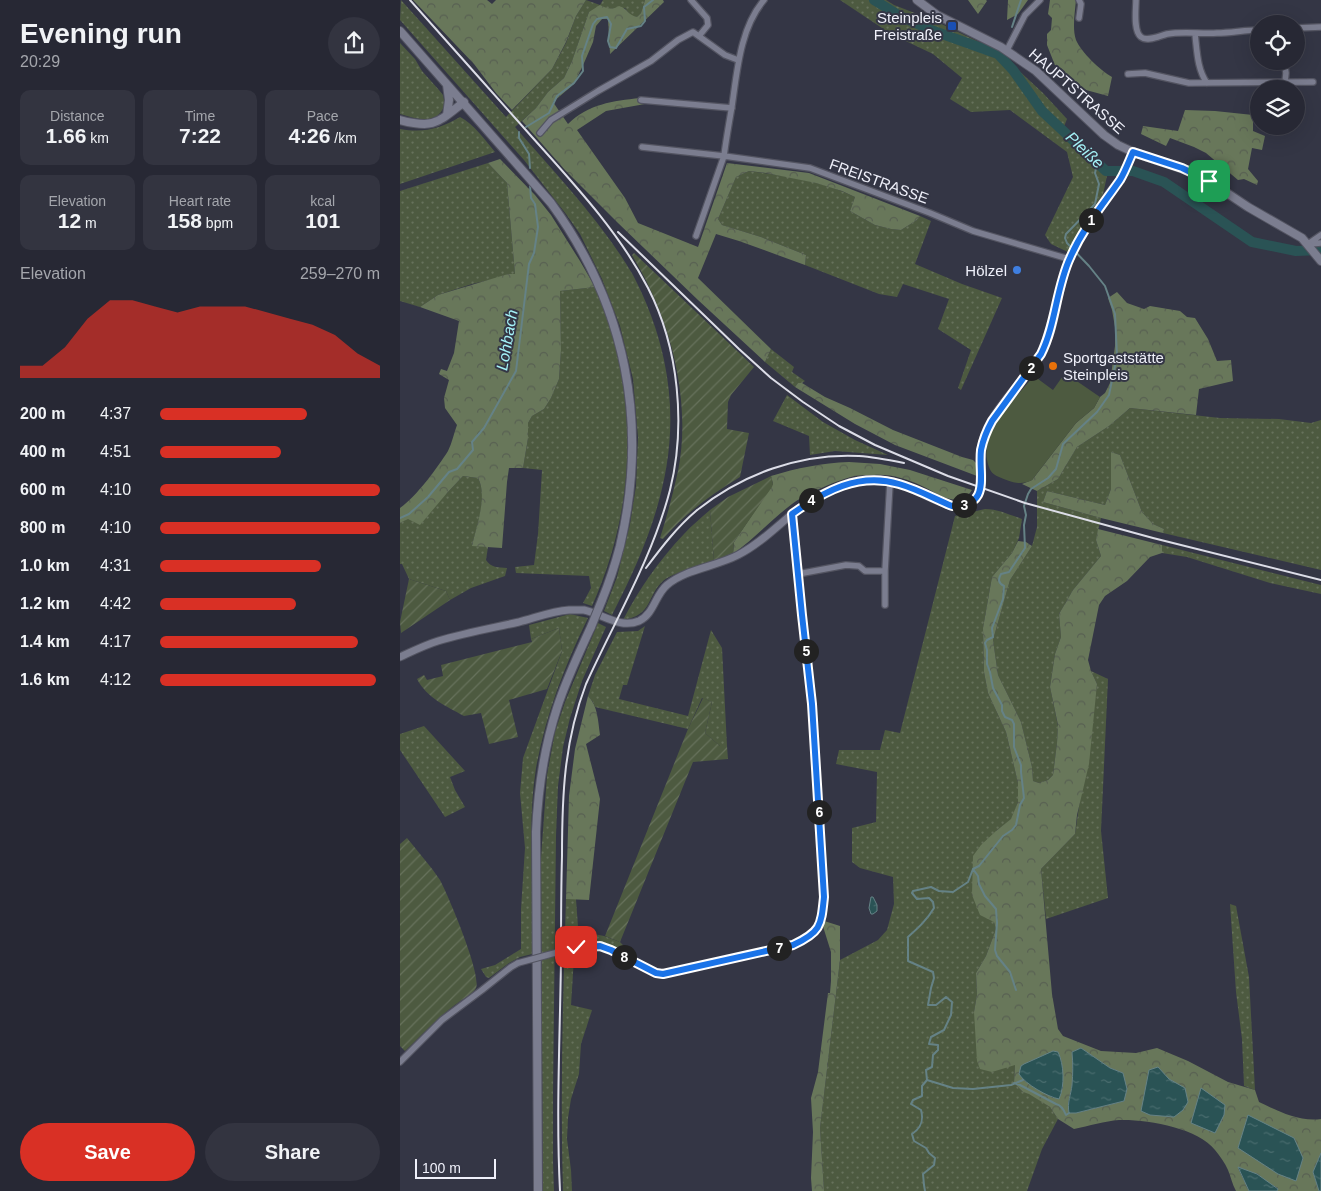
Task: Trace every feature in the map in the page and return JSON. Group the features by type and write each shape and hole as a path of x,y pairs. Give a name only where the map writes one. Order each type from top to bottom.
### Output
{"main road":[{"name":"HAUPTSTRASSE","path":"917,0 937,16 1007,50 1036,71 1104,135 1118,145 1133,152 1189,170 1209,181 1248,207 1302,238 1318,259"},
{"path":"400,31 539,187 585,255 597,279 613,320 625,365 632,421 632,470 626,519 620,548 602,600 557,706 545,751 537,803 538,1191"},
{"path":"446,83 449,100 447,115"},
{"path":"400,120 423,125 437,122 464,102"}],"street":[{"path":"691,0 708,18 708,25 699,36"},
{"path":"696,236 724,156 738,60 750,22 764,0"},
{"path":"1007,50 1025,15 1040,0"},
{"path":"1079,0 1081,4 1079,18"},
{"path":"1136,0 1136,31 1141,38 1148,39 1180,33 1223,33 1250,30"},
{"path":"1305,28 1321,27"},
{"path":"540,133 551,120 651,61 678,40 693,32 725,55 738,60"},
{"path":"1195,34 1199,63 1203,78 1207,83"},
{"path":"1128,74 1145,73 1189,83 1250,82"},
{"path":"1305,83 1313,82"},
{"path":"641,100 732,108"},
{"name":"FREISTRASSE","path":"642,147 810,168 973,231 1070,258"},
{"path":"400,657 440,641 558,611 584,610 619,622 637,622 652,610 661,591 678,577 739,555 754,546 792,514 815,498 847,483 864,480 890,482 910,488 952,506 972,502 980,492 982,478 981,451 986,432 1000,408 1033,366 1047,342 1070,258 1087,224 1120,179 1133,152"},
{"path":"1308,245 1321,235"},
{"path":"1308,245 1321,243"},
{"path":"885,606 890,482"},
{"path":"400,1062 442,1020 518,963 576,947 600,946 656,973 663,974 793,945 807,938 816,930 821,920 824,897 812,704 792,514"},
{"path":"798,574 846,565 860,566 865,571 885,571"}],"shaded area":[{"path":"401,0 506,117 552,69 566,43 576,16 586,0 600,5 603,0 645,0 641,13 637,17 631,16 625,8 589,12 564,78 515,127 593,217 621,255 633,275 647,306 659,338 664,360 669,395 670,428 661,492 641,554 612,615 604,611 617,577 630,524 636,486 638,437 633,379 620,326 602,279 580,234 524,160 400,20"},
{"path":"840,0 886,0 981,43 1002,55 1043,93 1067,119 1063,129 1107,176 1102,199 1085,222 1070,253 1051,244 1045,235 1073,177 1067,152 1010,110 971,112 950,99 962,78 933,54 891,34"},
{"path":"400,43 443,95 445,105 437,116 427,120 400,114"},
{"path":"460,117 475,128 495,152 400,184 400,129 417,131 431,129"},
{"path":"488,163 507,183 515,274 472,284 438,295 420,307 400,301 400,191"},
{"path":"749,171 803,180 842,191 855,197 850,211 875,225 901,230 920,216 931,221 915,264 962,284 1002,298 961,390 958,388 971,350 938,329 949,299 903,284 897,297 879,294 805,265 806,255 761,237 722,225 718,219 736,177"},
{"path":"634,253 754,367 731,395 728,402 727,429 749,433 740,477 699,505 663,539 660,538 678,471 682,425 681,402 678,378 667,332 648,285 632,255"},
{"path":"595,287 610,328 620,369 625,403 627,438 622,506 615,540 592,606 583,603 591,588 589,576 516,573 515,567 534,565 542,470 523,468 528,438 528,423 532,416 544,409 559,379 561,350 560,291"},
{"path":"771,349 794,367 792,372 805,381 798,383 795,387 765,362"},
{"path":"1065,373 1100,397 1094,408 1076,423 1032,480 1016,483 994,474 987,460 987,449 989,438 1002,415 1034,376 1053,390"},
{"path":"787,395 823,422 855,440 888,455 835,451 810,455 809,436 773,421"},
{"path":"1130,408 1220,418 1279,419 1311,423 1321,420 1321,570 1163,533 1164,529 1153,524 1142,512 1120,455 1111,452 1111,489 1105,505 1047,491 1043,502 1101,518 1096,540 1101,556 1073,590 1059,614 1061,637 1055,654 1050,687 1058,726 1057,743 1053,775 1048,780 1039,783 1033,781 1032,767 1021,722 998,675 993,640 1010,580 1032,546 1037,527 1037,491 1058,479 1077,447 1109,426"},
{"path":"463,476 478,478 481,485 481,511 472,545 488,547 486,560 488,563 495,567 507,568 505,576 471,588 450,600 446,591 409,579 402,564 400,564 400,523 447,493"},
{"path":"771,476 772,487 734,542 733,554 714,561 710,510 728,497"},
{"path":"985,509 999,511 1022,519 1019,538 1012,553 992,577 983,628 984,672 988,693 1006,732 1018,783 1018,802 1012,819 996,831 994,922 996,929 986,956 976,973 977,995 974,1012 1015,1065 1014,1083 1023,1092 1029,1093 1050,1107 1058,1119 1042,1149 1027,1191 824,1191 820,1128 840,960 878,940 887,930 894,904 893,877 860,868 852,862 852,828 876,822 877,772 836,764 839,750 880,750 885,730 900,733 955,516"},
{"path":"710,510 714,561 680,572 663,581 640,614 623,620 658,564 687,531"},
{"path":"1162,545 1321,585 1321,594 1270,583 1187,557 1162,553"},
{"path":"409,579 446,591 450,600 401,633 400,622"},
{"path":"570,614 588,618 557,691 545,729 536,768 531,825 532,954 520,957 509,963 489,978 486,977 481,969 495,965 521,949 521,909 525,848 520,793 523,758 562,651 559,628 531,639 529,625"},
{"path":"598,623 606,627 582,681 570,718 563,747 558,786 553,1092 554,1191 543,1191 541,858 547,775 555,732 565,702"},
{"path":"645,626 627,685 623,685 619,699 688,716 711,630 722,648 727,746 720,746 705,733 712,702 702,698 688,729 595,707 588,696 595,675 617,632 638,631"},
{"path":"559,628 562,651 547,689 509,700 518,737 489,744 481,713 464,716 432,696 421,686 417,679 424,675 427,680 443,676 441,665 532,642 531,639"},
{"path":"1091,671 1108,679 1101,831 1108,898 1046,919 1041,869 1075,834 1097,684"},
{"path":"703,698 712,702 705,733 720,746 727,746 728,759 693,762 620,942 605,936 688,729"},
{"path":"424,726 465,771 450,777 465,807 445,817 400,750 400,734"},
{"path":"407,838 440,880 463,935 477,980 476,988 473,992 445,1013 405,1051 400,1046 400,844"},
{"path":"566,899 576,899 578,927 584,932 620,942 637,960 608,945 584,941 575,942 571,1005 592,1010 581,1044 579,1074 571,1099 568,1118 567,1139 572,1191 563,1191 562,1155 562,1045"},
{"path":"1230,904 1236,906 1249,977 1255,1090 1244,1086 1242,1039 1236,992"}],"green space":[{"path":"413,0 487,0 492,4 496,0 586,0 576,16 566,42 552,69 512,110 496,93 474,64"},
{"path":"645,0 663,0 664,2 610,54 608,19 602,19 596,26 593,42 574,84 553,102 568,124 584,112 601,105 640,98 645,104 606,111 577,130 625,198 638,223 698,247 727,163 809,173 920,216 901,230 891,229 875,225 850,211 855,197 842,191 816,183 766,173 749,171 736,177 718,219 722,225 761,237 806,255 805,265 716,234 698,278 771,349 765,362 618,223 565,170 522,121 536,108 548,92 564,78 589,12 600,5 610,8 619,6 637,17 641,13"},
{"path":"968,0 986,0 987,1 978,14"},
{"path":"1008,0 1028,0 1018,14 1007,20"},
{"path":"1050,0 1076,0 1074,25 1076,40 1091,60 1112,77 1108,96 1086,90 1060,78 1047,45 1047,34 1051,30 1052,18 1048,14"},
{"path":"1185,110 1250,115 1250,135 1265,136 1262,150 1252,148 1248,169 1258,181 1257,185 1244,179 1238,180 1206,153 1194,147 1170,138 1166,146 1141,134 1143,126 1178,131"},
{"path":"500,159 535,195 551,215 595,287 560,291 561,350 559,379 544,409 532,416 528,423 528,438 523,468 509,468 502,548 472,546 482,502 481,485 478,478 463,476 420,525 408,519 400,523 400,508 420,489 444,458 457,425 445,408 444,398 449,380 439,374 441,369 447,371 454,353 459,321 420,307 438,295 508,274 515,274 507,183 488,163"},
{"path":"1117,292 1127,303 1144,309 1150,306 1180,311 1187,317 1195,318 1208,339 1217,361 1231,360 1233,381 1199,389 1196,415 1130,408 1109,426 1077,447 1058,479 1037,491 1022,484 1032,480 1076,423 1094,408 1110,383 1115,346 1115,327 1108,298"},
{"path":"798,383 802,383 825,397 893,430 973,460 977,464 977,476 895,445 855,424 795,387"},
{"path":"1111,452 1120,455 1142,512 1153,524 1164,529 1163,533 1043,502 1047,491 1105,505 1111,489"},
{"path":"849,462 880,464 910,470 972,490 964,498 953,500 911,481 893,476 864,475 840,480 797,500 733,554 734,542 773,484 771,476 810,466"},
{"path":"1098,529 1162,545 1162,553 1150,557 1127,581 1105,596 1099,605 1088,660 1097,684 1089,764 1077,815 1075,834 1041,869 1052,994 1058,1029 1063,1036 1101,1051 1136,1053 1157,1048 1188,1061 1228,1082 1255,1090 1259,1102 1274,1109 1305,1119 1321,1119 1321,1153 1313,1172 1319,1191 1277,1191 1278,1188 1238,1168 1249,1191 1236,1191 1221,1157 1207,1142 1197,1136 1171,1126 1130,1120 1108,1121 1074,1129 1058,1119 1050,1107 1023,1092 1014,1083 1015,1065 992,1072 980,1069 977,1061 974,1012 977,995 976,973 986,956 996,929 994,922 980,915 972,895 973,856 981,845 1011,819 1018,802 1018,783 1006,732 988,693 984,672 983,628 992,577 1012,553 1018,541 1026,542 1032,546 1010,580 993,640 998,675 1021,722 1032,767 1033,781 1039,783 1048,780 1053,775 1057,743 1058,725 1050,687 1055,654 1061,637 1059,614 1073,590 1101,556 1096,540","holes":["1081,1048 1110,1068 1123,1073 1124,1101 1070,1113 1068,1105 1073,1068 1072,1052","1061,1059 1063,1088 1053,1098 1023,1080"]},
{"path":"588,696 596,709 600,735 586,744 600,799 589,900 566,899 569,796 575,749"},
{"path":"821,920 840,926 840,960 820,1128 824,1191 812,1191 813,1132 811,1098 818,1072 831,981 831,952"}],"water":[{"path":"871,897 873,897 877,905 877,911 873,914 871,914 869,908"},
{"path":"1081,1048 1110,1068 1123,1073 1127,1089 1124,1101 1069,1113 1073,1076 1072,1052"},
{"path":"1053,1051 1058,1052 1063,1069 1063,1082 1059,1099 1037,1090 1019,1074 1021,1066"},
{"path":"1158,1067 1169,1079 1185,1088 1188,1102 1183,1110 1174,1117 1150,1115 1141,1111 1149,1070"},
{"path":"1201,1088 1225,1105 1224,1115 1215,1133 1191,1123"},
{"path":"1248,1115 1294,1138 1303,1158 1296,1181 1278,1174 1238,1148"},
{"path":"1321,1153 1321,1191 1319,1191 1313,1172"},
{"path":"1238,1167 1257,1174 1278,1189 1277,1191 1249,1191"}],"waterway":[{"name":"Lohbach","path":"526,127 549,113 557,96 574,83 583,71 582,56 593,24 597,19 607,17 611,24 608,41 610,47 616,48 627,29 641,26 645,21 644,7 653,0"},
{"name":"Pleiße","path":"874,0 900,16 931,30 998,54 1013,70 1042,111 1106,171 1133,171 1164,182 1252,242 1296,251 1321,250"},
{"path":"1012,27 1021,0"},
{"name":"Lohbach","path":"519,132 519,138 529,154 530,168"},
{"path":"925,1191 923,1174 934,1165 935,1158 926,1148 914,1141 912,1134 921,1124 922,1114 921,1110 911,1104 913,1100 922,1096 922,1086 927,1080 926,1070 932,1067 933,1055 938,1050 938,1045 929,1044 931,1037 944,1030 951,1015 952,1002 946,997 936,1005 928,1005 934,978 933,972 908,961 908,937 919,927 934,908 933,902 929,898 917,899 912,893 913,891 931,887 939,891 953,892 968,882 973,869 979,866 1003,836 1016,825 1020,805 1024,798 1021,765 1014,747 1014,724 1012,720 1005,717 1002,705 993,688 987,664 985,643 993,637 992,628 1003,599 1004,586 1000,582 1000,576 1009,572 1025,548 1024,525 1026,515 1024,506 1028,494 1031,489 1048,478 1056,469 1063,444 1097,412 1109,395 1117,356 1115,314 1105,286 1067,243 1065,238 1066,234 1095,204 1099,184 1095,173 1097,164"},
{"name":"Lohbach","path":"400,518 409,514 428,497 449,472 457,469 473,450 472,442 484,428 516,371 529,264 534,253 538,227 530,185"},
{"path":"973,869 978,876 979,884 985,896 996,909 995,950 997,956 1010,972 1016,990"},
{"path":"927,1080 953,1088 973,1089 1011,1085 1023,1080"},
{"path":"1014,1083 1059,1105 1066,1115 1069,1113"}],"railway":[{"path":"410,0 580,191 624,247 659,311 673,361 677,388 678,440 670,490 643,565 586,684 573,727 569,748 564,790 562,833 558,1104 560,1191"},
{"path":"618,232 771,378 839,426 875,445 948,476 1025,503 1153,538 1321,580"},
{"path":"646,568 663,545 696,511 733,486 773,468 815,458 837,456 865,456 904,463"}],"place":[{"name":"Steinpleis Freistraße","path":"952,26"},
{"name":"Hölzel","path":"1017,270"},
{"name":"Sportgaststätte Steinpleis","path":"1053,366"}],"route":[{"path":"576,947 600,946 656,973 663,974 793,945 807,938 816,930 821,920 824,897 820,826 812,704 792,514 828,491 847,483 864,480 900,484 952,506 960,506 972,502 980,492 982,478 981,451 986,432 1005,402 1041,354 1047,342 1066,268 1071,256 1087,224 1120,179 1133,152 1189,170 1209,181"}]}
